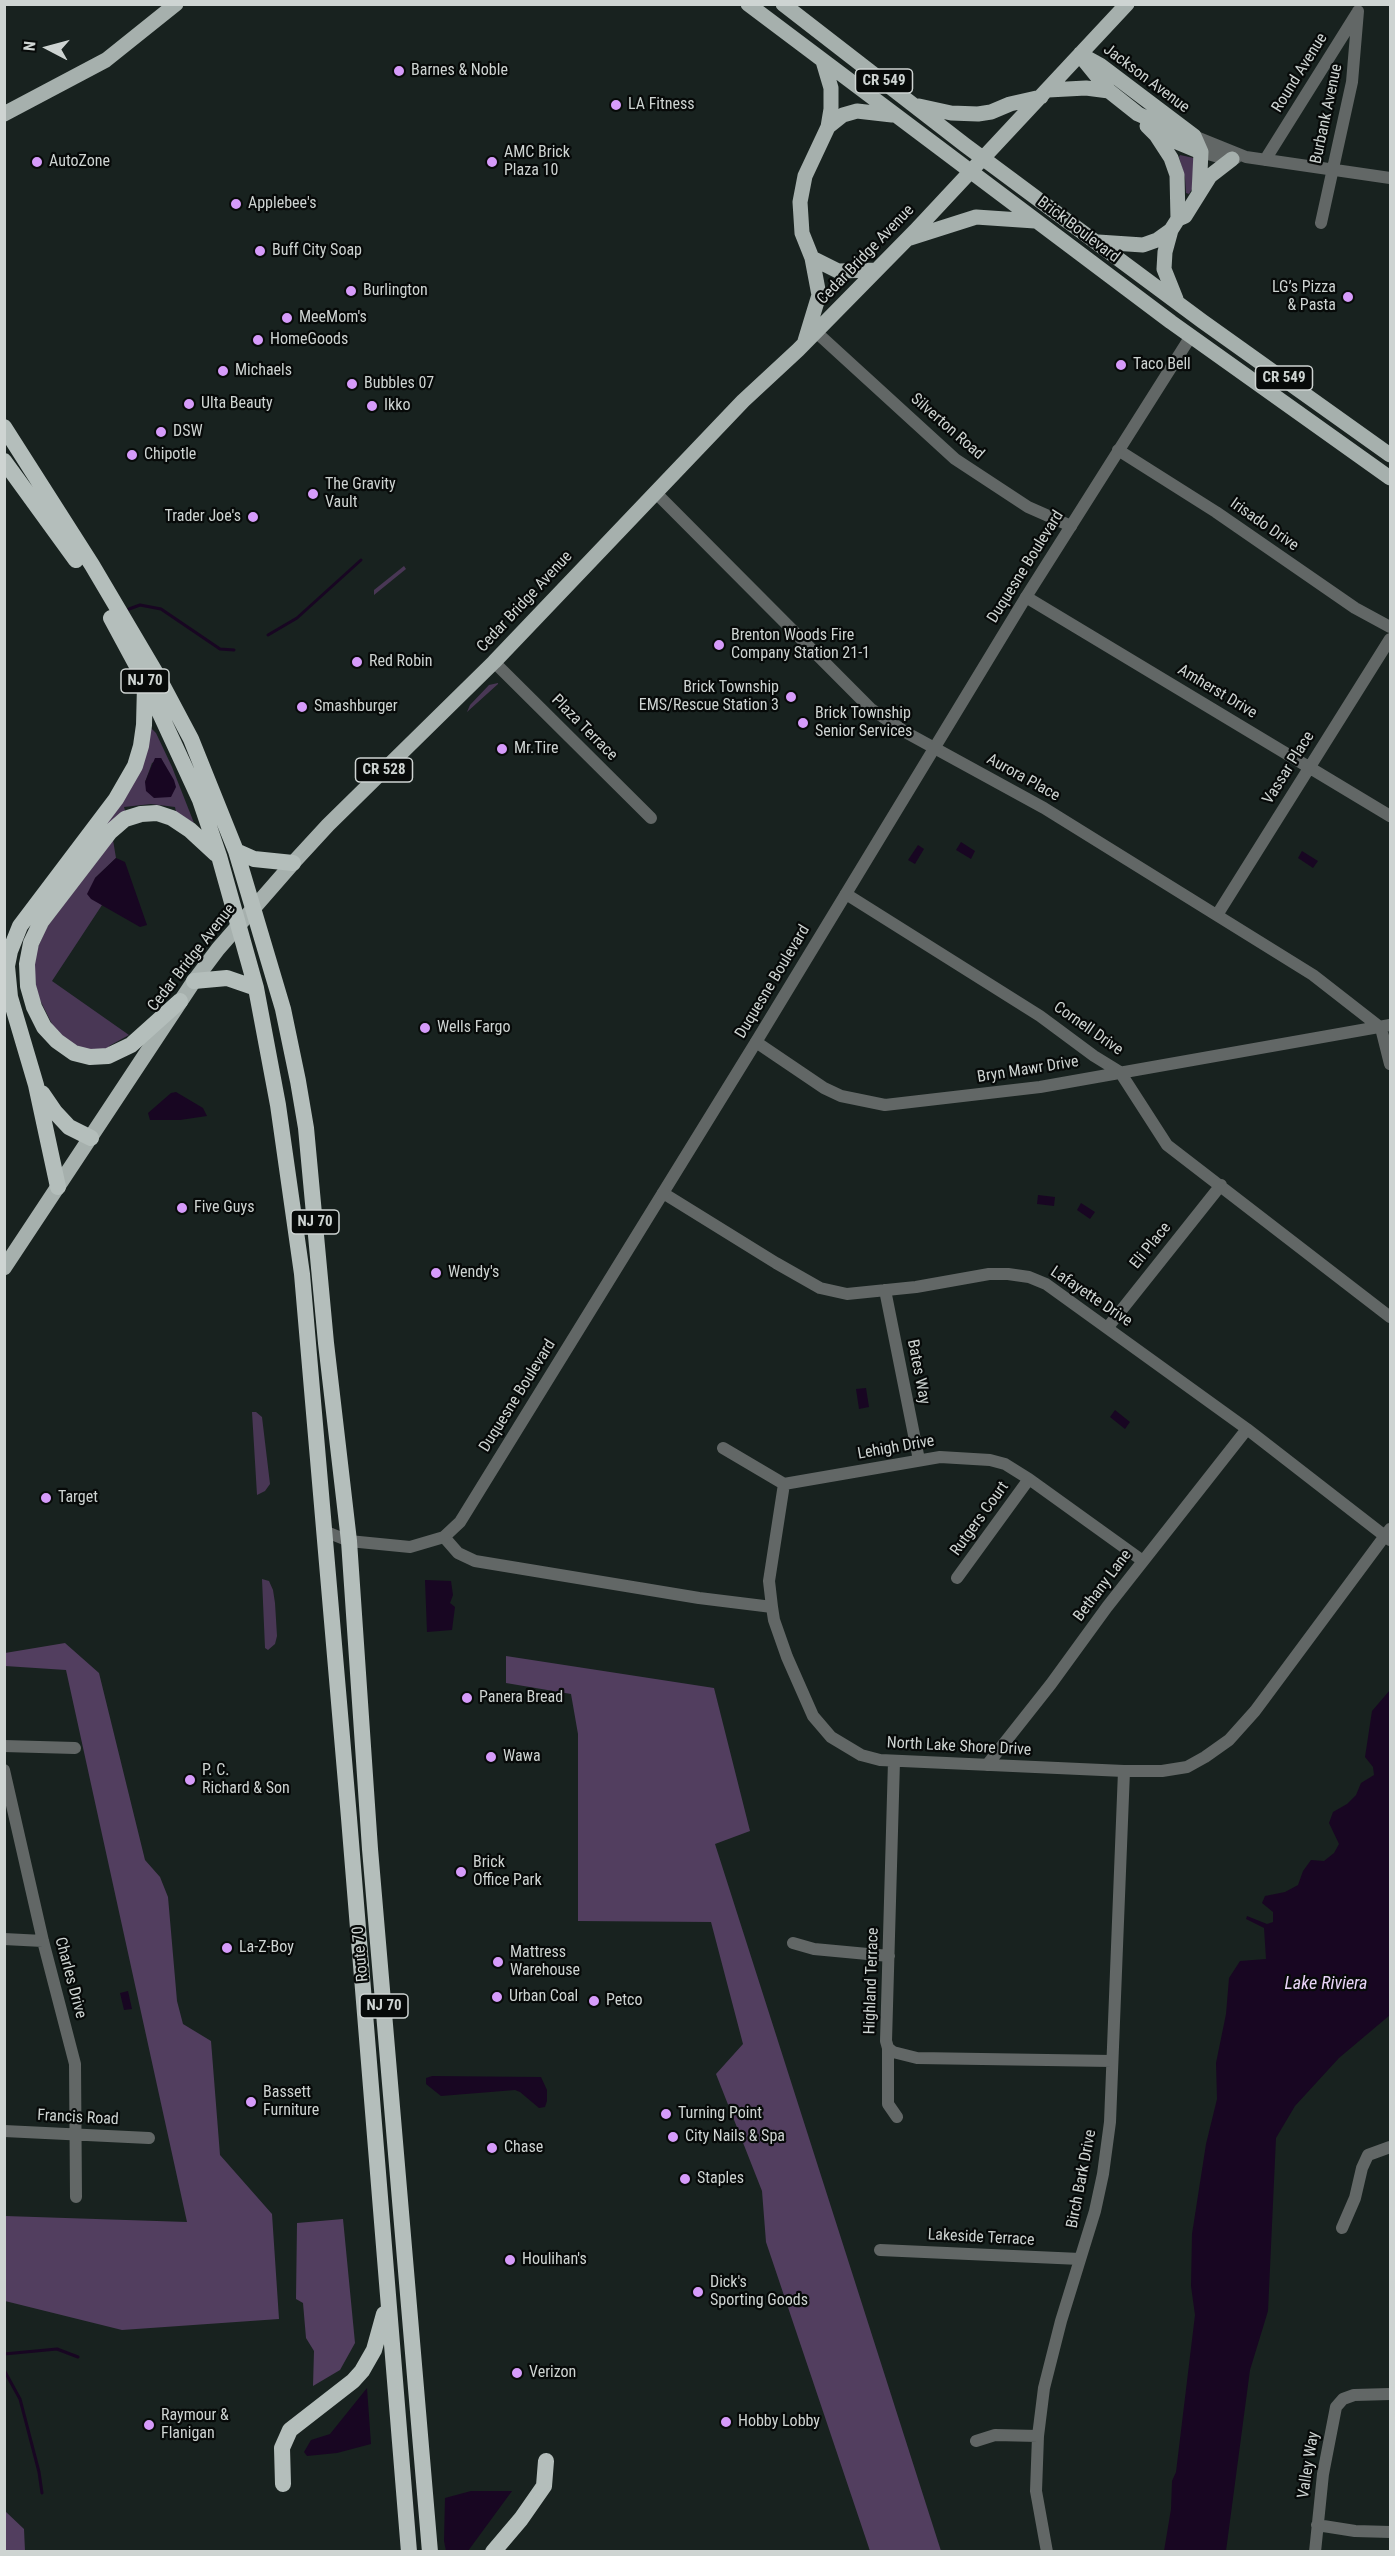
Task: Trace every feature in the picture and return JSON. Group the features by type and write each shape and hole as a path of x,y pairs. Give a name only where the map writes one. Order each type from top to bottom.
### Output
{"highway":[{"name":"NJ 70","path":"4,427 92,565 157,675 191,739 236,850 254,908 283,1009 306,1128 326,1343 349,1541"},
{"name":"NJ 70","path":"4,460 83,570 145,681 200,800 219,856 256,988 278,1105 302,1274 324,1531"},
{"path":"58,1187 36,1085 10,997 7,966 20,926 116,799 135,766 142,735 145,681"},
{"path":"180,1001 130,1045 121,1050 108,1056 90,1057 74,1053 57,1041 44,1027 34,1007 28,986 27,964 32,943 48,914 110,832 125,819 149,813 172,818 190,830 219,856"},
{"path":"236,850 254,860 293,863"},
{"path":"194,981 228,978 256,988"},
{"path":"36,1085 69,1127 91,1138"},
{"name":"Route 70","path":"324,1531 388,2295"},
{"name":"Route 70","path":"349,1541 370,1849 430,2552"},
{"name":"NJ 70","path":"388,2295 409,2552"},
{"path":"283,2484 282,2448 285,2438 303,2418 353,2381 362,2371 374,2350 388,2295"},
{"path":"493,2552 521,2519 544,2486 546,2462"}],"main road":[{"path":"4,114 106,60 176,4"},
{"name":"Brick Boulevard","path":"748,4 1035,221 1390,478"},
{"name":"Brick Boulevard","path":"783,4 983,158 1177,302 1390,455"},
{"name":"Cedar Bridge Avenue","path":"4,1268 194,981 293,863 352,801 494,662 745,399 804,344 907,239 1127,4"},
{"name":"Jackson Avenue","path":"1080,54 1109,91 1177,142 1201,152"},
{"name":"Jackson Avenue","path":"1080,54 1100,65 1194,136"},
{"path":"804,344 819,300 812,258 802,232 800,202 805,176 828,127 832,98 820,59"},
{"path":"913,105 951,113 978,114 1045,93 1086,88 1109,91"},
{"path":"828,127 843,115 857,111 895,116"},
{"path":"1138,114 1156,135 1171,158 1177,175 1175,225 1163,260 1164,269 1177,302"},
{"path":"1194,136 1201,152 1199,193"},
{"path":"1095,241 1143,246 1157,240 1185,216 1216,170 1239,158"},
{"path":"907,239 976,217 1035,221"},
{"path":"812,258 838,271 876,270"}],"street":[{"name":"Round Avenue","path":"1265,160 1361,8"},
{"name":"Burbank Avenue","path":"1321,223 1352,82 1361,8"},
{"name":"Jackson Avenue","path":"1194,136 1239,158"},
{"name":"Jackson Avenue","path":"1201,152 1390,177"},
{"name":"Silverton Road","path":"816,332 955,459 1028,507 1071,526"},
{"name":"Duquesne Boulevard","path":"444,1537 460,1522 756,1042 1026,597 1191,336"},
{"name":"Irisado Drive","path":"1118,450 1216,512 1355,608 1390,627"},
{"name":"Aurora Place","path":"655,492 871,709 934,748 1044,808 1313,975 1386,1026"},
{"name":"Amherst Drive","path":"1026,597 1390,816"},
{"name":"Vassar Place","path":"1216,915 1390,639"},
{"name":"Plaza Terrace","path":"494,662 651,818"},
{"name":"Cornell Drive","path":"846,894 1040,1016 1094,1056 1120,1072 1167,1144 1390,1317"},
{"name":"Bryn Mawr Drive","path":"756,1042 824,1088 841,1096 885,1105 1040,1087 1386,1026"},
{"path":"1386,1026 1390,1064"},
{"name":"Eli Place","path":"1108,1327 1221,1185"},
{"name":"Lafayette Drive","path":"663,1193 776,1263 820,1287 847,1294 916,1287 990,1274 1029,1277 1046,1284 1108,1327 1389,1535"},
{"name":"Bates Way","path":"885,1290 919,1460"},
{"name":"Bethany Lane","path":"987,1765 1247,1429"},
{"path":"324,1531 349,1541 410,1547 444,1537 458,1553 475,1561 726,1603 772,1608 769,1581 784,1484 723,1448"},
{"name":"Lehigh Drive","path":"784,1484 940,1456 990,1460 1005,1464 1029,1479 1143,1561"},
{"name":"Rutgers Court","path":"957,1578 1029,1479"},
{"name":"North Lake Shore Drive","path":"772,1608 787,1657 813,1716 831,1737 861,1755 894,1761 1162,1771 1187,1767 1229,1740 1255,1711 1389,1535"},
{"path":"4,1746 75,1748"},
{"name":"Highland Terrace","path":"894,1761 886,2041 888,2048 893,2052 917,2058 1112,2061"},
{"name":"Charles Drive","path":"4,1770 43,1941 75,2064 76,2197"},
{"name":"Birch Bark Drive","path":"1047,2552 1036,2491 1038,2436 1044,2388 1061,2321 1095,2211 1103,2175 1110,2122 1124,1771"},
{"path":"4,1940 43,1941"},
{"path":"793,1943 814,1949 889,1956"},
{"path":"888,2048 888,2104 897,2117"},
{"name":"Francis Road","path":"4,2131 149,2138"},
{"path":"1342,2228 1355,2198 1362,2168 1368,2155 1390,2147"},
{"name":"Lakeside Terrace","path":"880,2250 1080,2259"},
{"name":"Valley Way","path":"1314,2552 1323,2474 1336,2407 1343,2398 1354,2395 1390,2394"},
{"path":"976,2441 994,2435 1038,2436"},
{"path":"1317,2525 1355,2531 1390,2532"}],"shaded area":[{"path":"1180,155 1194,158 1192,189 1189,194 1186,193"},
{"path":"404,566 406,569 374,595 374,590"},
{"path":"498,683 467,712 470,705 489,685"},
{"path":"151,728 156,733 172,767 194,823 176,812 175,807 151,804 124,807 126,814 56,894","holes":["161,758 165,767 145,782 152,763"]},
{"path":"113,840 116,858 95,878 102,905 52,981 129,1035 109,1046 110,1049 90,1051 68,1042 53,1026 37,994 34,968 37,949 47,927"},
{"path":"252,1412 262,1417 270,1484 265,1491 257,1495"},
{"path":"262,1579 269,1581 275,1603 277,1636 275,1644 268,1650 265,1648"},
{"path":"65,1643 99,1673 145,1860 160,1877 168,1897 177,2001 183,2024 211,2041 220,2155 272,2214 279,2319 122,2330 5,2301 5,2216 187,2222 66,1670 5,1666 5,1653"},
{"path":"506,1656 714,1688 750,1831 715,1844 941,2551 870,2551 766,2242 762,2191 716,2074 743,2044 711,1922 578,1921 578,1734 571,1694 506,1683"},
{"path":"343,2219 355,2343 340,2370 313,2386 314,2351 306,2338 303,2303 296,2299 297,2223"},
{"path":"5,2511 24,2529 25,2551 5,2551"}],"water":[{"path":"155,758 161,758 174,780 176,787 171,797 154,798 146,791 145,782"},
{"path":"961,842 975,851 971,859 956,850"},
{"path":"918,845 924,849 915,864 908,860"},
{"path":"1302,851 1318,861 1313,868 1298,858"},
{"path":"116,858 125,862 147,925 140,927 91,899 87,894 95,878"},
{"path":"176,1092 203,1108 207,1116 180,1120 150,1120 148,1113 171,1093"},
{"path":"1038,1195 1055,1197 1054,1206 1037,1204"},
{"path":"1081,1203 1095,1212 1090,1219 1077,1210"},
{"path":"866,1388 869,1407 859,1409 856,1389"},
{"path":"1115,1410 1130,1422 1125,1429 1110,1417"},
{"path":"425,1580 451,1581 453,1595 450,1603 455,1607 452,1630 427,1632"},
{"name":"Lake Riviera","path":"1390,1690 1390,2015 1339,2058 1295,2106 1276,2138 1268,2311 1250,2370 1226,2551 1164,2551 1195,2315 1191,2286 1192,2234 1206,2144 1217,2099 1216,2063 1226,2014 1229,1978 1240,1961 1266,1959 1264,1928 1246,1919 1247,1916 1267,1924 1273,1922 1273,1912 1262,1903 1265,1896 1285,1892 1298,1885 1303,1871 1311,1860 1324,1861 1334,1853 1339,1844 1329,1823 1333,1812 1347,1804 1356,1795 1361,1783 1374,1775 1373,1767 1365,1757 1372,1711"},
{"path":"128,1991 132,2009 124,2010 120,1993"},
{"path":"432,2076 541,2077 547,2090 547,2101 545,2107 539,2108 515,2090 441,2096 426,2084 426,2078"},
{"path":"367,2388 371,2444 337,2453 307,2456 304,2452 311,2440 330,2434"},
{"path":"471,2491 512,2491 468,2551 446,2551 444,2541 445,2498"}],"waterway":[{"path":"268,635 297,618 361,560"},
{"path":"129,609 140,605 161,609 220,649 234,650"},
{"path":"4,2354 57,2349 78,2357"},
{"path":"4,2370 20,2399 39,2472 42,2493"}],"place":[{"name":"Barnes & Noble","path":"399,71"},
{"name":"LA Fitness","path":"616,105"},
{"name":"AutoZone","path":"37,162"},
{"name":"AMC Brick Plaza 10","path":"492,162"},
{"name":"Applebee's","path":"236,204"},
{"name":"Buff City Soap","path":"260,251"},
{"name":"Burlington","path":"351,291"},
{"name":"LG’s Pizza & Pasta","path":"1348,297"},
{"name":"MeeMom's","path":"287,318"},
{"name":"HomeGoods","path":"258,340"},
{"name":"Taco Bell","path":"1121,365"},
{"name":"Michaels","path":"223,371"},
{"name":"Bubbles 07","path":"352,384"},
{"name":"Ulta Beauty","path":"189,404"},
{"name":"Ikko","path":"372,406"},
{"name":"DSW","path":"161,432"},
{"name":"Chipotle","path":"132,455"},
{"name":"The Gravity Vault","path":"313,494"},
{"name":"Trader Joe's","path":"253,517"},
{"name":"Brenton Woods Fire Company Station 21-1","path":"719,645"},
{"name":"Red Robin","path":"357,662"},
{"name":"Brick Township EMS/Rescue Station 3","path":"791,697"},
{"name":"Smashburger","path":"302,707"},
{"name":"Brick Township Senior Services","path":"803,723"},
{"name":"Mr.Tire","path":"502,749"},
{"name":"Wells Fargo","path":"425,1028"},
{"name":"Five Guys","path":"182,1208"},
{"name":"Wendy's","path":"436,1273"},
{"name":"Target","path":"46,1498"},
{"name":"Panera Bread","path":"467,1698"},
{"name":"Wawa","path":"491,1757"},
{"name":"P. C. Richard & Son","path":"190,1780"},
{"name":"Brick Office Park","path":"461,1872"},
{"name":"La-Z-Boy","path":"227,1948"},
{"name":"Mattress Warehouse","path":"498,1962"},
{"name":"Urban Coal","path":"497,1997"},
{"name":"Petco","path":"594,2001"},
{"name":"Bassett Furniture","path":"251,2102"},
{"name":"Turning Point","path":"666,2114"},
{"name":"City Nails & Spa","path":"673,2137"},
{"name":"Chase","path":"492,2148"},
{"name":"Staples","path":"685,2179"},
{"name":"Houlihan's","path":"510,2260"},
{"name":"Dick's Sporting Goods","path":"698,2292"},
{"name":"Verizon","path":"517,2373"},
{"name":"Hobby Lobby","path":"726,2422"},
{"name":"Raymour & Flanigan","path":"149,2425"}]}
